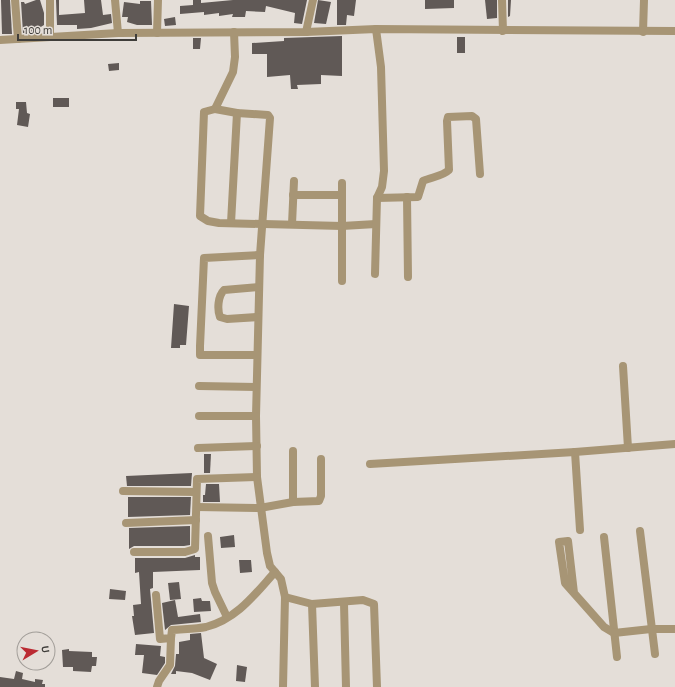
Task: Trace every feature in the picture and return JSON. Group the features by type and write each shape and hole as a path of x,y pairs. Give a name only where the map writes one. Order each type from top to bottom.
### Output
{"street":[{"path":"15,0 18,39"},
{"path":"50,0 50,37"},
{"path":"115,0 118,34"},
{"path":"157,33 158,0"},
{"path":"306,32 313,0"},
{"path":"502,0 503,31"},
{"path":"643,32 644,0"},
{"path":"0,40 118,34 306,32 376,28 503,31 675,31"},
{"path":"376,28 381,67 384,171 382,187 377,198 376,274"},
{"path":"215,109 233,72 236,57 234,32"},
{"path":"283,687 285,597 281,579 270,566 260,508 257,477 256,387 260,254 263,224 270,116 215,109 204,112 200,216 208,221 263,224 342,226 376,224"},
{"path":"231,222 237,113"},
{"path":"377,198 418,197 423,181 434,176 445,174 449,170 448,117 472,116 476,119 480,174"},
{"path":"292,224 294,181"},
{"path":"342,183 342,281"},
{"path":"293,195 342,195"},
{"path":"407,197 408,277"},
{"path":"257,355 200,355 200,346 204,258 260,254"},
{"path":"258,317 227,319 220,317 219,300 224,290 259,287"},
{"path":"622,366 628,448"},
{"path":"199,386 256,387"},
{"path":"198,416 256,416"},
{"path":"370,464 575,452 675,444"},
{"path":"198,448 257,446"},
{"path":"292,451 293,502"},
{"path":"575,452 580,530"},
{"path":"197,507 260,508 293,502 320,500 321,459"},
{"path":"134,552 192,551 196,546 196,492 198,479 257,477"},
{"path":"123,491 196,492"},
{"path":"126,523 196,520"},
{"path":"640,531 655,654"},
{"path":"208,536 214,592 227,617"},
{"path":"604,537 618,657"},
{"path":"574,594 568,541 559,542 564,583 574,594 604,627 614,633 651,629 675,629"},
{"path":"157,687 158,681 170,665 172,630 205,627 227,617 242,608 275,572"},
{"path":"156,595 160,639 171,638"},
{"path":"285,597 312,604 344,603 367,600 374,604 377,687"},
{"path":"344,603 346,687"},
{"path":"312,604 315,687"}],"building":[{"path":"1,0 10,0 12,34 2,34"},
{"path":"40,0 44,13 44,25 31,33 23,33 21,2 24,2 25,4"},
{"path":"56,0 59,0 59,15 85,13 84,0 101,0 103,15 111,14 112,23 91,28 77,29 77,25 57,25"},
{"path":"193,0 201,0 201,3 233,0 307,0 302,24 294,23 295,13 266,6 265,12 246,11 245,17 232,17 233,14 219,16 219,13 204,15 204,12 180,14 180,6 193,5"},
{"path":"318,0 331,2 326,24 314,23"},
{"path":"337,0 356,0 354,16 347,15 346,25 337,25"},
{"path":"425,0 454,0 454,8 425,9"},
{"path":"485,0 497,0 497,18 487,19"},
{"path":"508,0 511,0 510,16 508,17"},
{"path":"140,1 151,1 152,25 137,25 127,22 128,17 122,17 124,2 140,4"},
{"path":"175,17 176,25 165,26 164,19"},
{"path":"342,36 342,76 321,75 321,84 297,85 298,89 291,89 290,75 267,77 267,54 252,54 252,43 284,41 284,38"},
{"path":"457,37 465,37 465,53 457,53"},
{"path":"193,38 201,38 200,49 193,49"},
{"path":"119,63 119,70 109,71 108,64"},
{"path":"53,98 69,98 69,107 53,107"},
{"path":"16,102 26,102 27,113 30,114 28,127 17,125 19,109 16,109"},
{"path":"174,304 189,306 186,345 180,345 180,348 171,348"},
{"path":"204,454 211,454 210,473 204,473"},
{"path":"192,473 191,486 127,486 126,476"},
{"path":"206,484 219,484 220,502 203,502"},
{"path":"128,497 191,497 190,515 128,517"},
{"path":"190,526 190,545 134,546 129,549 129,528"},
{"path":"234,535 235,547 221,548 220,537"},
{"path":"195,555 195,557 200,557 200,570 153,572 153,588 150,589 154,633 135,635 132,616 134,616 133,605 141,604 139,572 135,573 135,558 185,558"},
{"path":"239,560 251,560 252,572 240,573"},
{"path":"179,582 181,599 170,600 168,583"},
{"path":"110,589 126,591 125,600 109,599"},
{"path":"201,598 202,601 210,601 211,611 194,612 193,599"},
{"path":"175,600 178,617 200,614 201,622 171,625 165,630 162,603"},
{"path":"201,633 204,658 217,664 210,680 192,673 176,671 176,674 171,674 175,666 176,654 179,654 179,642 190,640 190,634"},
{"path":"136,644 161,646 160,656 165,657 165,663 157,675 142,673 144,655 135,655"},
{"path":"69,649 69,651 92,652 92,657 97,657 96,666 92,666 91,672 73,671 73,667 63,667 62,650"},
{"path":"237,665 247,667 245,682 236,681"},
{"path":"16,671 23,673 22,679 35,682 35,679 43,680 42,684 45,684 45,687 0,687 0,677 14,679"}]}
